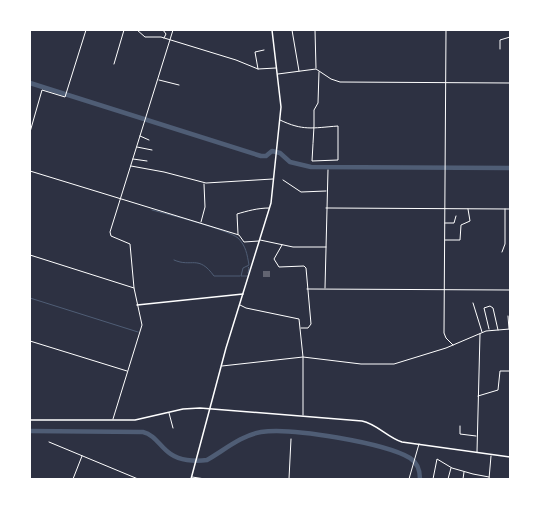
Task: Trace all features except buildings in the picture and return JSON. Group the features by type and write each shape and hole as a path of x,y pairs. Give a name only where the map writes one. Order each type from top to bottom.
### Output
{"street":[{"path":"30,132 42,90 66,97 86,30"},
{"path":"114,64 124,30"},
{"path":"136,30 144,37 164,38 236,60 258,69 276,68"},
{"path":"163,30 166,34 164,38"},
{"path":"113,420 142,325 134,288 130,243 110,235 132,159 173,30"},
{"path":"205,479 191,478 196,455 221,366 270,208 281,107 272,30"},
{"path":"292,30 299,72"},
{"path":"315,30 316,69"},
{"path":"446,30 444,335 453,345"},
{"path":"500,49 500,40 510,37"},
{"path":"258,69 255,52 264,50"},
{"path":"278,74 316,69 331,79 340,82 510,83"},
{"path":"280,120 296,127 314,128 338,126 338,161 312,161 314,128 314,110 318,103 319,70"},
{"path":"158,80 179,85"},
{"path":"140,135 149,140"},
{"path":"136,147 152,150"},
{"path":"132,159 147,161"},
{"path":"130,166 168,173 204,183 274,179"},
{"path":"325,289 328,170"},
{"path":"30,171 238,235 244,242 260,241 293,247 326,247"},
{"path":"283,180 301,192 327,191"},
{"path":"201,223 205,207 204,183"},
{"path":"238,235 237,214 252,211 256,208 270,208"},
{"path":"326,208 510,209"},
{"path":"445,240 460,240 461,225 470,221 468,209"},
{"path":"502,252 505,244 505,209"},
{"path":"445,223 454,223 456,216"},
{"path":"282,245 274,259 279,267 306,266 311,325 308,328 300,328"},
{"path":"30,255 134,288"},
{"path":"307,289 510,290"},
{"path":"138,305 243,294"},
{"path":"473,303 480,324 481,333 476,453"},
{"path":"240,305 246,308 298,318 303,357 303,415"},
{"path":"489,330 484,308 490,306 493,308 498,330"},
{"path":"221,366 303,357 361,364 394,364 453,345 489,330 510,329 508,316"},
{"path":"30,340 127,371"},
{"path":"478,396 498,390 500,372 510,371"},
{"path":"30,420 139,419 188,408 210,408 303,415 366,422 396,440 510,457"},
{"path":"168,412 173,428"},
{"path":"460,426 460,434 477,436"},
{"path":"290,479 291,439"},
{"path":"49,442 138,479"},
{"path":"409,479 419,444"},
{"path":"489,479 491,455"},
{"path":"73,479 82,456"},
{"path":"433,479 437,459 464,472 489,476"},
{"path":"448,479 451,467"},
{"path":"463,479 464,472"}],"waterway":[{"path":"30,83 261,156 266,156 272,151 280,153 290,162 311,167 510,168"},
{"path":"152,210 211,227 238,238 247,254 249,265 243,268 241,276 248,276"},
{"path":"174,260 186,263 199,263 204,265 214,276 240,276"},
{"path":"248,267 248,273"},
{"path":"30,298 138,332"},
{"path":"30,431 143,432 149,434 172,455 187,460 197,461 207,460 247,436 261,432 275,431 314,434 360,442 398,452 415,462 419,470 420,479"}]}
